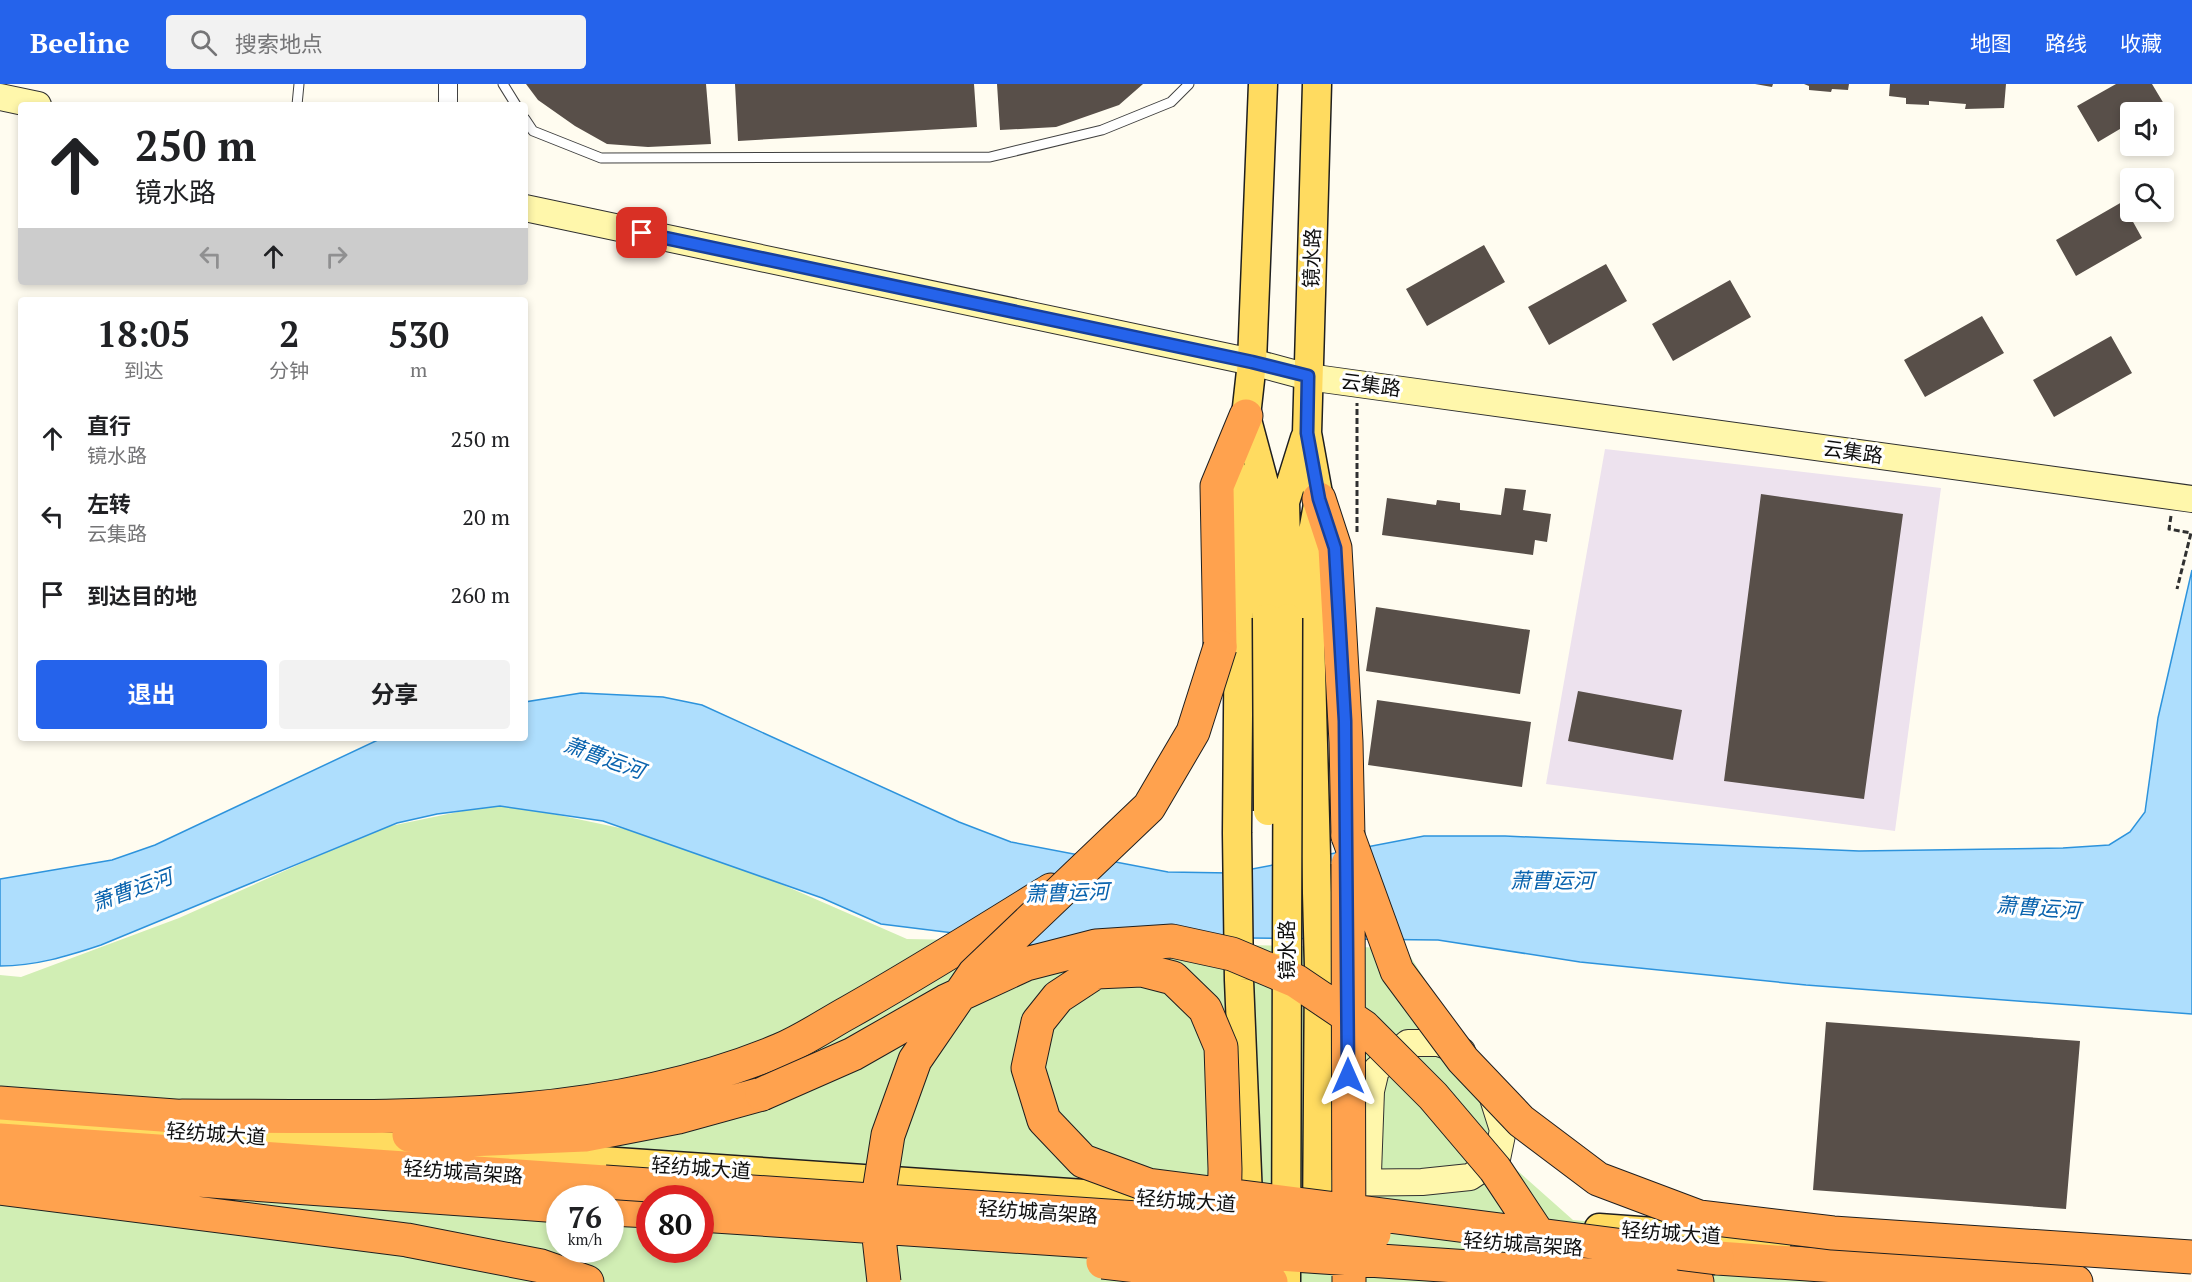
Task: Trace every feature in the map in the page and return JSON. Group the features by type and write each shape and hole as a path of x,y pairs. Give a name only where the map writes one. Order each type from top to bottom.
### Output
{"highway":[{"path":"884,1282 876,1211 888,1135 915,1060 974,974 1149,807 1193,732 1220,647 1217,486 1246,416"},
{"path":"1319,499 1335,548 1346,742 1332,833 1349,1282"},
{"path":"1332,833 1397,971 1464,1060 1521,1121 1598,1179 1699,1216 1833,1233 2192,1257"},
{"path":"182,1116 456,1115 568,1104 699,1078 782,1049 905,980 1081,871"},
{"path":"0,1103 467,1140 585,1135 678,1117 762,1094 854,1054 946,1001 1026,964 1096,946 1172,941 1232,954 1296,981 1364,1027 1433,1096 1495,1169 1570,1282"},
{"path":"1252,1278 1223,1271 1224,1203 1225,1192 1225,1169 1221,1047 1205,1010 1173,978 1142,970 1096,972 1058,997 1038,1022 1028,1068 1044,1120 1083,1161 1148,1185 1219,1194 1231,1196 1302,1204 1693,1254 1707,1270"},
{"name":"轻纺城高架路","path":"0,1140 1707,1270"},
{"name":"轻纺城高架路","path":"0,1166 546,1205"},
{"path":"0,1188 407,1240 541,1266 587,1282"},
{"path":"714,1220 1252,1278"},
{"name":"轻纺城高架路","path":"714,1220 1707,1270 2076,1282"}],"main road":[{"path":"1263,84 1252,362 1246,416 1265,487 1278,618"},
{"name":"镜水路","path":"1307,433 1317,84"},
{"path":"1307,433 1319,499 1308,559 1332,833 1319,968 1319,1196 1315,1270"},
{"path":"1252,1278 1278,618 1286,502 1307,433"},
{"path":"1226,461 1240,485 1237,833 1239,980 1252,1278"},
{"name":"镜水路","path":"1278,618 1286,1282"},
{"name":"轻纺城大道","path":"0,1122 134,1128 1249,1205 1319,1196 2192,1271"},
{"path":"0,1178 546,1216"},
{"path":"1252,1278 1315,1270 1501,1282"}],"street":[{"path":"448,84 448,102"},
{"path":"0,97 24,102"},
{"name":"云集路","path":"528,209 1252,362 1308,376 2183,498"},
{"path":"1319,1196 1470,1177 1497,1159 1503,1130 1493,1095 1467,1052 1438,1043 1408,1043 1376,1070 1371,1091 1368,1173"}],"lane":[{"path":"297,102 299,84"},
{"path":"503,84 514,102"},
{"path":"528,124 533,131 601,158 990,157 1102,130 1170,102 1189,84"}],"path":[{"path":"2177,589 2191,533 2169,529 2183,498"}],"shaded area":[{"path":"1605,449 1941,488 1895,831 1546,784"}],"green space":[{"path":"501,803 682,841 907,939 1405,948 1446,1013 1505,1094 1510,1164 1573,1220 1942,1255 1940,1282 0,1282 0,975 21,977 179,918 381,828"}],"water":[{"name":"萧曹运河","path":"2192,570 2192,1014 1806,985 1580,962 1438,940 1160,937 1030,945 1018,941 881,924 822,898 603,821 500,806 437,814 397,823 101,945 39,962 0,966 0,879 112,860 155,845 376,741 528,741 528,702 581,693 663,697 702,705 959,822 1011,842 1168,872 1231,873 1424,836 1505,836 1859,851 2063,848 2109,845 2130,832 2145,812 2158,718"}],"building":[{"path":"526,84 706,84 711,144 648,147 607,144 575,126 538,100"},
{"path":"735,84 974,84 977,127 738,141"},
{"path":"997,84 1143,84 1119,105 1056,127 1000,130"},
{"path":"1755,84 1773,84 1772,87"},
{"path":"1804,84 1849,84 1848,90 1832,89 1831,92 1809,90 1809,86"},
{"path":"1890,84 2006,84 2004,108 1965,109 1966,104 1929,101 1929,105 1906,104 1906,98 1889,96"},
{"path":"2116,84 2152,84 2163,102 2120,102 2120,129 2098,142 2077,106"},
{"path":"2120,203 2120,222 2133,222 2142,238 2076,276 2056,240"},
{"path":"1484,245 1505,282 1427,326 1406,289"},
{"path":"1606,264 1627,301 1549,345 1528,307"},
{"path":"1730,280 1751,317 1673,361 1652,324"},
{"path":"1982,316 2004,353 1925,397 1904,360"},
{"path":"2111,336 2132,373 2054,417 2033,380"},
{"path":"1505,488 1526,490 1523,510 1551,514 1547,542 1535,540 1533,555 1382,535 1387,498 1436,505 1437,500 1460,503 1460,510 1501,515"},
{"path":"1761,494 1903,514 1864,799 1724,781"},
{"path":"1376,607 1530,630 1520,694 1366,671"},
{"path":"1578,691 1682,710 1673,760 1568,741"},
{"path":"1377,700 1531,722 1522,787 1368,765"},
{"path":"1826,1022 2080,1041 2066,1209 1813,1190"}],"route":[{"path":"642,233 1252,362 1308,376 1307,433 1319,499 1335,548 1345,721 1348,836 1348,1076"}]}
